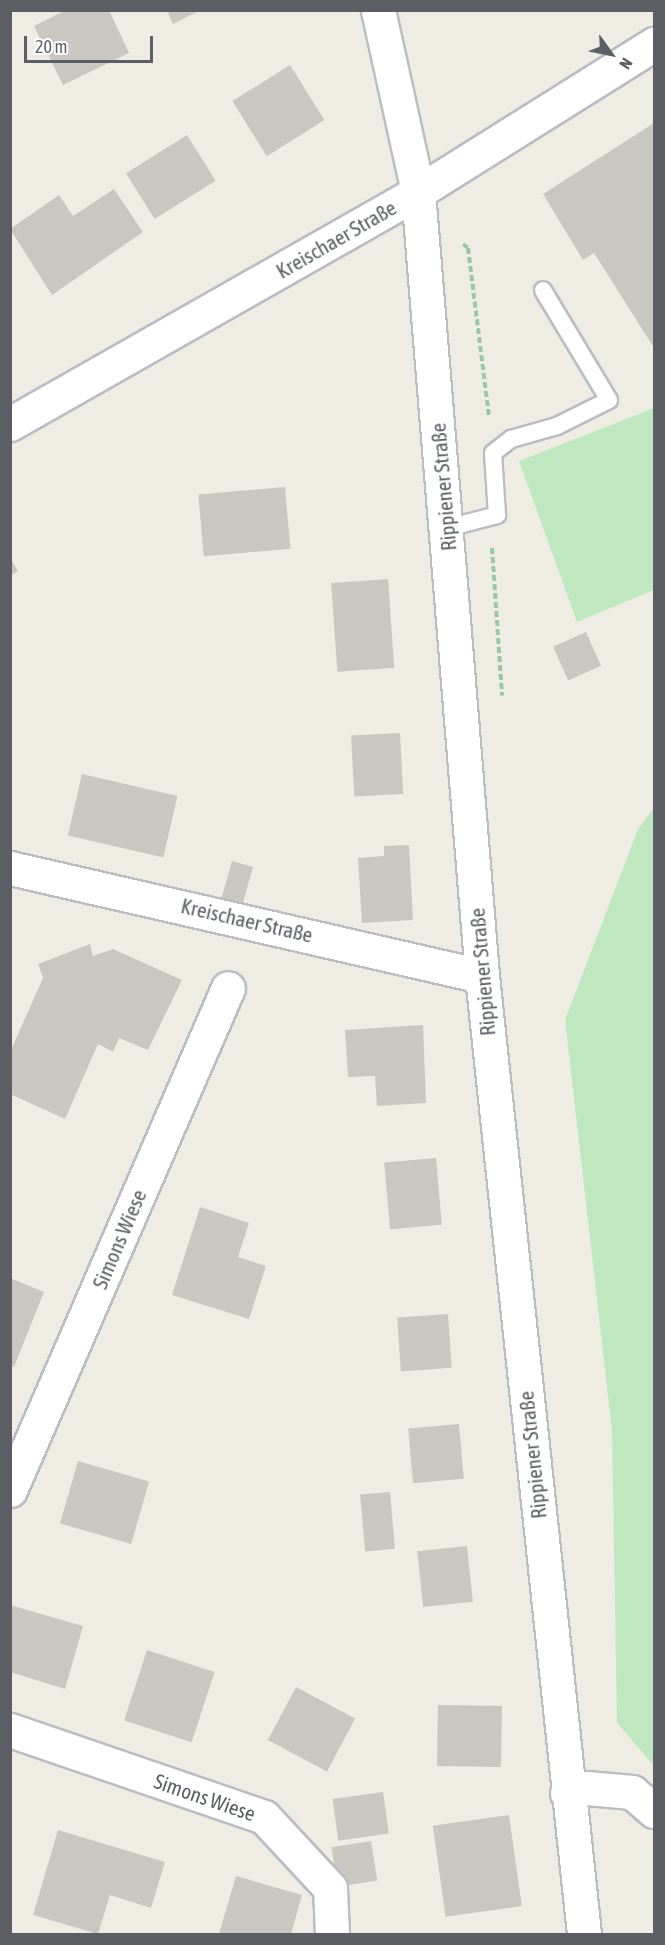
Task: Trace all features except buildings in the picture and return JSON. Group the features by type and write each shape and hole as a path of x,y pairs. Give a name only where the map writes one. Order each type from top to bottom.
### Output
{"street":[{"name":"Rippiener Straße","path":"378,10 418,192 482,976 567,1793 584,1935"},
{"name":"Kreischaer Straße","path":"10,424 418,192 654,45"},
{"name":"Kreischaer Straße","path":"10,868 482,976"},
{"name":"Simons Wiese","path":"10,1490 228,988"},
{"name":"Simons Wiese","path":"10,1730 264,1817 330,1888 332,1935"},
{"path":"567,1793 587,1788 632,1792 654,1811"}],"lane":[{"path":"447,528 497,515 493,453 511,439 557,426 609,400 543,290"}],"path":[{"path":"456,237 468,248 493,453"}],"green space":[{"path":"654,408 654,590 577,622 519,461"},
{"path":"654,808 654,1766 617,1723 612,1431 565,1020 638,829"}]}
